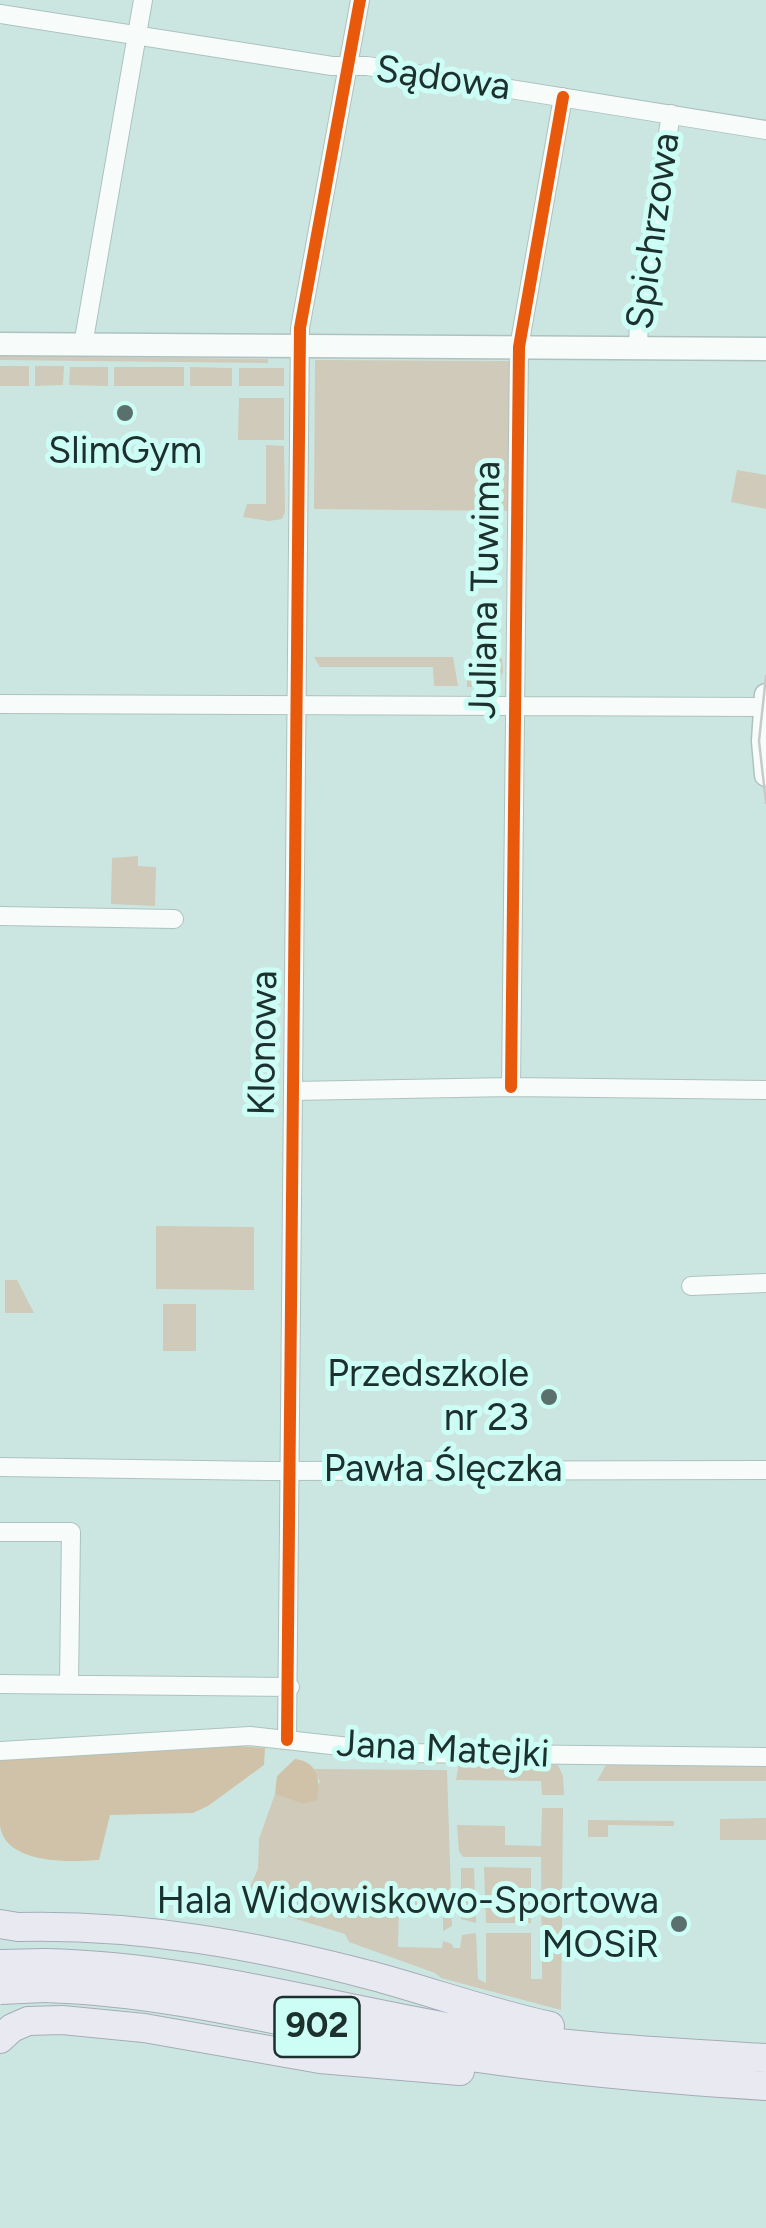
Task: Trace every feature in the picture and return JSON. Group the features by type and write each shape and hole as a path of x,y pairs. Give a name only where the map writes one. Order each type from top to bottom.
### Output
{"main road":[{"path":"0,1924 18,1928 138,1930 203,1939 374,1976 521,2020 704,2054"},
{"name":"902","path":"0,1964 45,1976 250,2012 443,2052 656,2079 766,2086"},
{"name":"902","path":"0,1990 94,1964 202,1977 497,2036 766,2058"},
{"path":"0,2039 28,2021 62,2020 144,2028 377,2066 656,2079"}],"street":[{"path":"83,345 143,0"},
{"name":"Klonowa","path":"288,1740 299,347 360,0"},
{"name":"Sądowa","path":"0,14 136,37 368,66 766,130"},
{"name":"Juliana Tuwima","path":"511,1087 519,347 563,97"},
{"name":"Spichrzowa","path":"638,348 639,316 671,114"},
{"path":"0,344 766,348"},
{"path":"0,704 515,708 766,703 766,774"},
{"path":"0,916 174,919"},
{"path":"293,1091 511,1087 766,1090"},
{"path":"691,1286 766,1283"},
{"name":"Pawła Ślęczka","path":"0,1467 766,1470"},
{"path":"0,1532 71,1532 69,1683"},
{"path":"0,1684 290,1687"},
{"name":"Jana Matejki","path":"0,1751 217,1736 404,1753 766,1757"}],"shaded area":[{"path":"0,356 268,359 268,363 0,360"},
{"path":"315,360 511,361 510,511 314,509"},
{"path":"0,366 29,366 29,386 0,386"},
{"path":"35,366 64,366 63,385 35,386"},
{"path":"70,367 108,367 108,386 69,385"},
{"path":"114,367 184,367 184,386 114,386"},
{"path":"190,367 232,368 232,386 190,386"},
{"path":"239,368 284,368 284,386 239,386"},
{"path":"239,398 284,398 284,440 238,440"},
{"path":"266,445 284,446 285,512 282,519 269,521 243,517 247,504 266,504"},
{"path":"737,470 766,475 766,509 731,502"},
{"path":"314,657 453,657 458,686 434,686 433,667 320,667"},
{"path":"490,658 502,658 503,672 497,687 467,687 467,671"},
{"path":"138,856 138,866 156,867 155,906 111,904 112,858"},
{"path":"156,1226 254,1227 254,1290 156,1289"},
{"path":"5,1280 17,1280 34,1313 5,1313"},
{"path":"163,1304 196,1304 196,1351 163,1351"},
{"path":"265,1748 264,1765 193,1813 110,1815 99,1860 57,1860 26,1854 5,1839 0,1826 0,1761 8,1756"},
{"path":"295,1759 309,1764 316,1773 317,1800 302,1804 275,1794 277,1776"},
{"path":"459,1764 558,1765 564,1795 542,1795 541,1781 456,1780"},
{"path":"606,1765 766,1766 766,1781 597,1781"},
{"path":"314,1769 447,1770 452,1926 443,1931 443,1909 399,1907 398,1947 442,1948 443,1941 460,1948 462,1935 476,1933 478,1979 486,1983 486,1933 531,1933 531,1979 542,1979 541,1857 463,1857 457,1825 505,1826 505,1845 541,1846 542,1808 563,1808 561,2010 441,1978 349,1942 345,1934 286,1916 245,1898 258,1869 259,1839 275,1794 302,1804 320,1782"},
{"path":"766,1818 766,1840 720,1840 720,1819"},
{"path":"588,1820 674,1821 674,1826 608,1825 608,1837 588,1837"},
{"path":"484,1867 531,1868 531,1923 486,1923"},
{"path":"461,1868 474,1868 476,1923 461,1919"}],"tram line":[{"path":"766,676 759,741 766,803"}],"cycle path":[{"path":"287,1740 300,328 360,0"},
{"path":"511,1087 519,347 563,97"}],"place":[{"name":"SlimGym","path":"125,413"},
{"name":"Przedszkole nr 23","path":"549,1397"},
{"name":"Hala Widowiskowo-Sportowa MOSiR","path":"679,1924"}]}
